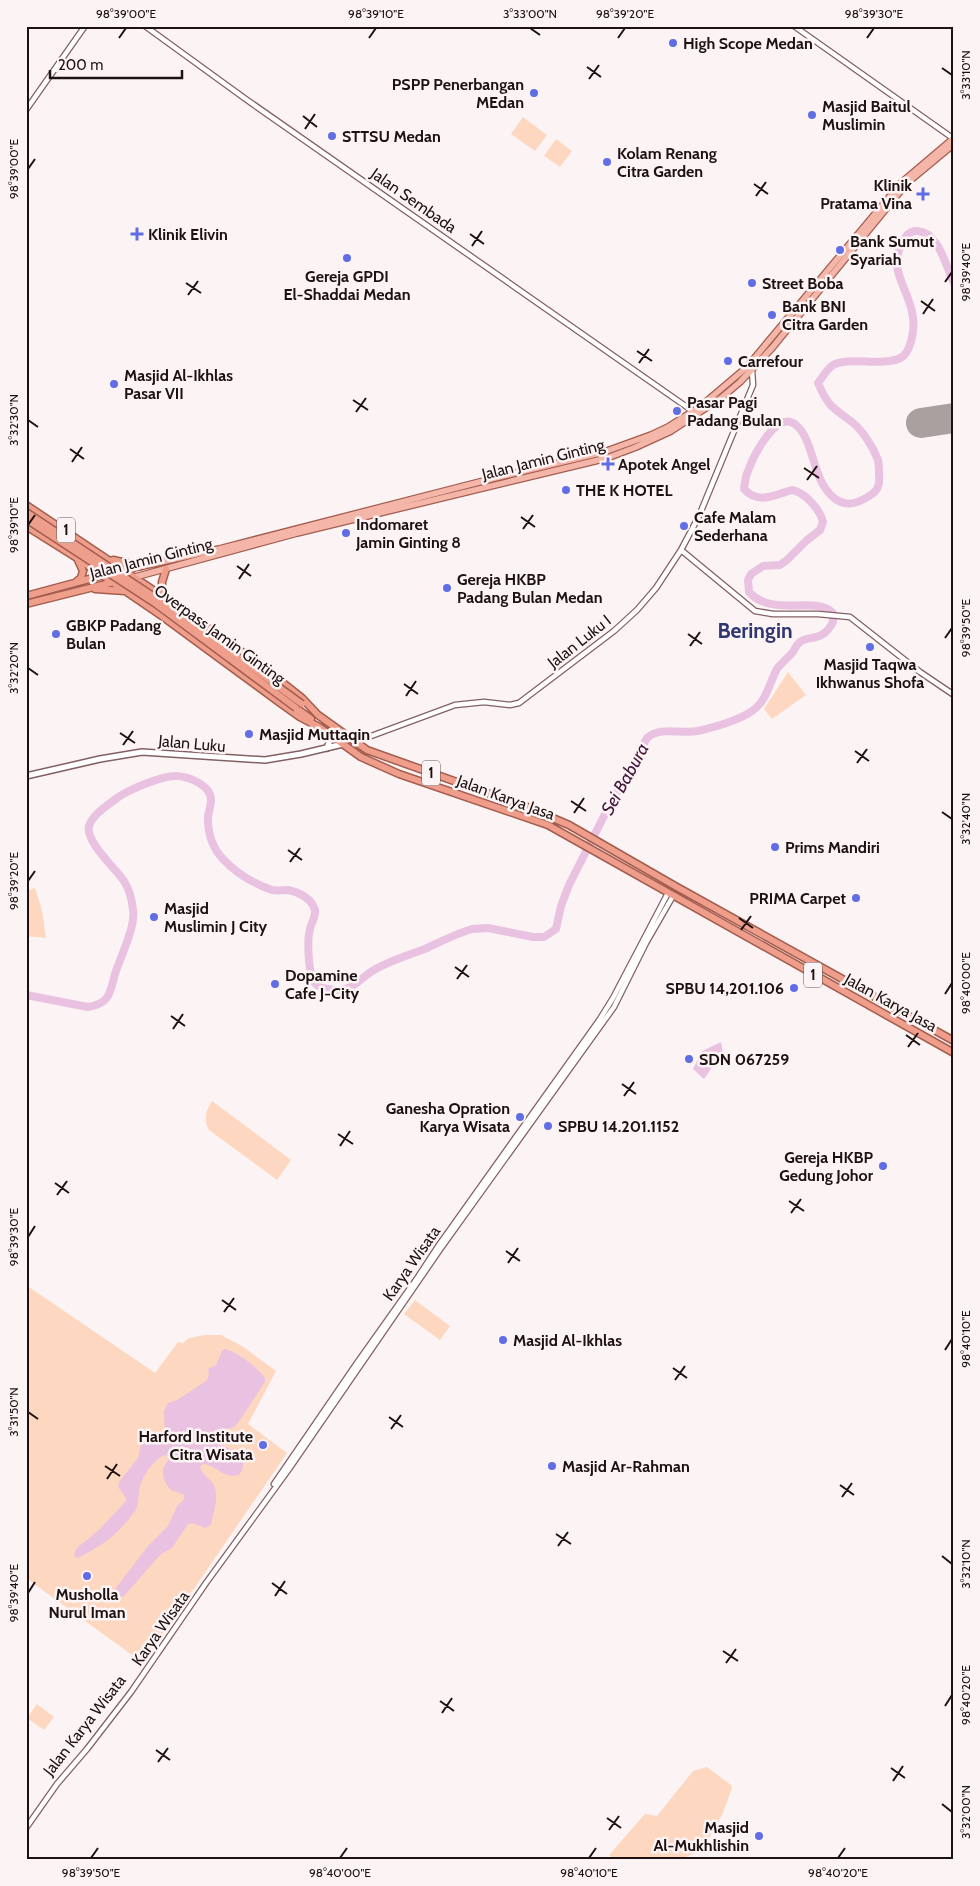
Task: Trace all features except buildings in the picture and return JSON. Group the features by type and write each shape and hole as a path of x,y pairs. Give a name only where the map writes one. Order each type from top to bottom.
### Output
{"highway":[{"name":"1","path":"26,505 135,577"},
{"name":"Overpass Jamin Ginting","path":"26,512 159,600 299,706 322,729"},
{"name":"Overpass Jamin Ginting","path":"26,519 156,604 299,706 318,714"},
{"name":"1","path":"26,526 113,582"},
{"path":"84,563 90,557 93,549"},
{"path":"105,556 126,564 141,566"},
{"path":"71,584 78,581 83,574 83,568 77,558"},
{"path":"162,595 162,582 166,569"},
{"name":"Jalan Jamin Ginting","path":"26,596 125,570"},
{"name":"Jalan Jamin Ginting","path":"26,604 135,577"},
{"name":"Jalan Karya Jasa","path":"135,577 271,673 302,698 318,714 367,750 552,817 580,830 919,1023 954,1041"},
{"name":"Jalan Karya Jasa","path":"113,582 300,717 322,729 361,757 399,774 548,825 954,1053"},
{"path":"84,589 128,592"},
{"path":"162,616 164,607 172,602"},
{"path":"548,825 552,817"},
{"path":"915,1030 919,1023"}],"main road":[{"name":"Jalan Jamin Ginting","path":"125,570 219,549 486,480 604,452 651,435 694,412 747,367 896,188 918,167 953,140"},
{"name":"Jalan Jamin Ginting","path":"135,577 297,533 607,458 656,439 687,422 721,398 752,370 907,183 953,140"},
{"path":"322,729 330,740 327,748"},
{"name":"Jalan Luku","path":"26,776 100,759 142,752 265,760 343,744"}],"street":[{"path":"26,110 85,26"},
{"name":"Jalan Sembada","path":"145,26 247,100 694,412"},
{"path":"794,26 953,140"},
{"name":"Jalan Luku I","path":"354,742 455,706 484,702 510,704 522,701 614,630 636,610 660,582 681,550 706,500 752,389 754,382 752,370"},
{"path":"681,550 755,611 773,614 840,615 854,620 920,672 954,695"},
{"path":"366,738 367,750"},
{"name":"Karya Wisata","path":"163,1641 289,1469 441,1248 614,1007 671,894"},
{"name":"Karya Wisata","path":"79,1758 145,1668 286,1468 439,1244 600,1019 671,894"},
{"name":"Jalan Karya Wisata","path":"26,1826 54,1782 96,1734 163,1641"},
{"name":"Jalan Karya Wisata","path":"26,1826 79,1758"}],"shaded area":[{"path":"523,117 547,135 535,151 511,134"},
{"path":"556,139 572,151 560,167 544,156"},
{"path":"788,672 806,695 772,719 764,709"},
{"path":"35,888 42,910 46,938 26,936 26,891"},
{"path":"721,1042 723,1053 717,1066 713,1066 704,1079 693,1069 702,1051"},
{"path":"212,1101 291,1160 277,1180 209,1130 206,1123 206,1115"},
{"path":"26,1285 155,1373 178,1342 183,1343 189,1338 205,1335 221,1335 242,1346 276,1371 248,1424 287,1453 143,1663 26,1578"},
{"path":"415,1300 450,1326 440,1340 404,1314"},
{"path":"225,1349 247,1360 265,1378 265,1382 238,1423 232,1428 216,1430 211,1434 213,1442 232,1450 241,1457 243,1468 239,1475 233,1476 202,1464 200,1467 203,1473 212,1482 216,1492 216,1503 211,1525 205,1528 193,1523 188,1524 172,1548 161,1554 124,1596 116,1596 115,1589 148,1546 168,1526 177,1506 184,1499 184,1495 174,1492 165,1482 163,1469 169,1458 168,1456 160,1457 148,1470 140,1487 138,1504 135,1511 117,1533 78,1558 74,1555 77,1548 100,1529 126,1501 118,1487 119,1482 138,1458 141,1445 165,1432 164,1411 168,1403 177,1400 206,1381 209,1376 208,1369 216,1365 222,1351"},
{"path":"37,1704 54,1717 44,1730 27,1718"},
{"path":"707,1767 731,1785 732,1788 723,1813 701,1852 674,1860 615,1860 609,1855 645,1814 657,1816 693,1771"}],"waterway":[{"name":"Sei Babura","path":"26,995 88,1007 101,1003 108,996 130,933 133,910 126,884 96,847 89,832 89,826 97,814 122,795 145,784 175,776 198,782 207,790 211,800 208,816 209,833 219,855 228,864 244,877 263,887 292,891 301,894 311,903 315,913 309,934 308,949 311,973 317,985 328,989 343,990 386,964 472,929 488,928 533,937 544,937 556,929 561,906 569,885 647,738 652,734 664,731 698,731 746,715 761,702 777,669 798,644 802,640 820,636 829,629 833,622 833,613 825,608 769,604 759,600 749,592 748,580 751,574 763,566 780,565 787,560 820,530 823,522 819,512 811,502 797,491 792,490 761,498 755,497 744,489 747,473 760,446 774,428 781,423 789,422 796,425 807,440 821,481 834,498 843,503 851,503 860,501 872,494 878,487 879,482 879,463 876,455 860,430 829,403 818,383 833,365 841,362 892,361 906,353 912,338 913,317 899,276 897,259 899,250 908,234 915,231 923,232 930,236 940,250 954,283"}],"runway":[{"path":"921,423 954,418"}],"place":[{"name":"High Scope Medan","path":"673,43"},
{"name":"PSPP Penerbangan MEdan","path":"534,93"},
{"name":"Masjid Baitul Muslimin","path":"812,115"},
{"name":"STTSU Medan","path":"332,136"},
{"name":"Kolam Renang Citra Garden","path":"607,162"},
{"name":"Klinik Pratama Vina","path":"923,194"},
{"name":"Klinik Elivin","path":"137,234"},
{"name":"Bank Sumut Syariah","path":"840,250"},
{"name":"Gereja GPDI El-Shaddai Medan","path":"347,258"},
{"name":"Street Boba","path":"752,283"},
{"name":"Bank BNI Citra Garden","path":"772,315"},
{"name":"Carrefour","path":"728,361"},
{"name":"Masjid Al-Ikhlas Pasar VII","path":"114,384"},
{"name":"Pasar Pagi Padang Bulan","path":"677,411"},
{"name":"Apotek Angel","path":"608,464"},
{"name":"THE K HOTEL","path":"566,490"},
{"name":"Cafe Malam Sederhana","path":"684,526"},
{"name":"Indomaret Jamin Ginting 8","path":"346,533"},
{"name":"Gereja HKBP Padang Bulan Medan","path":"447,588"},
{"name":"GBKP Padang Bulan","path":"56,634"},
{"name":"Masjid Taqwa Ikhwanus Shofa","path":"870,647"},
{"name":"Masjid Muttaqin","path":"249,734"},
{"name":"Prims Mandiri","path":"775,847"},
{"name":"PRIMA Carpet","path":"856,898"},
{"name":"Masjid Muslimin J City","path":"154,917"},
{"name":"Dopamine Cafe J-City","path":"275,984"},
{"name":"SPBU 14,201.106","path":"794,988"},
{"name":"SDN 067259","path":"689,1059"},
{"name":"Ganesha Opration Karya Wisata","path":"520,1117"},
{"name":"SPBU 14.201.1152","path":"548,1126"},
{"name":"Gereja HKBP Gedung Johor","path":"883,1166"},
{"name":"Masjid Al-Ikhlas","path":"503,1340"},
{"name":"Harford Institute Citra Wisata","path":"263,1445"},
{"name":"Masjid Ar-Rahman","path":"552,1466"},
{"name":"Musholla Nurul Iman","path":"87,1576"},
{"name":"Masjid Al-Mukhlishin","path":"759,1836"}],"district":[{"name":"Beringin","path":"755,631"}]}
